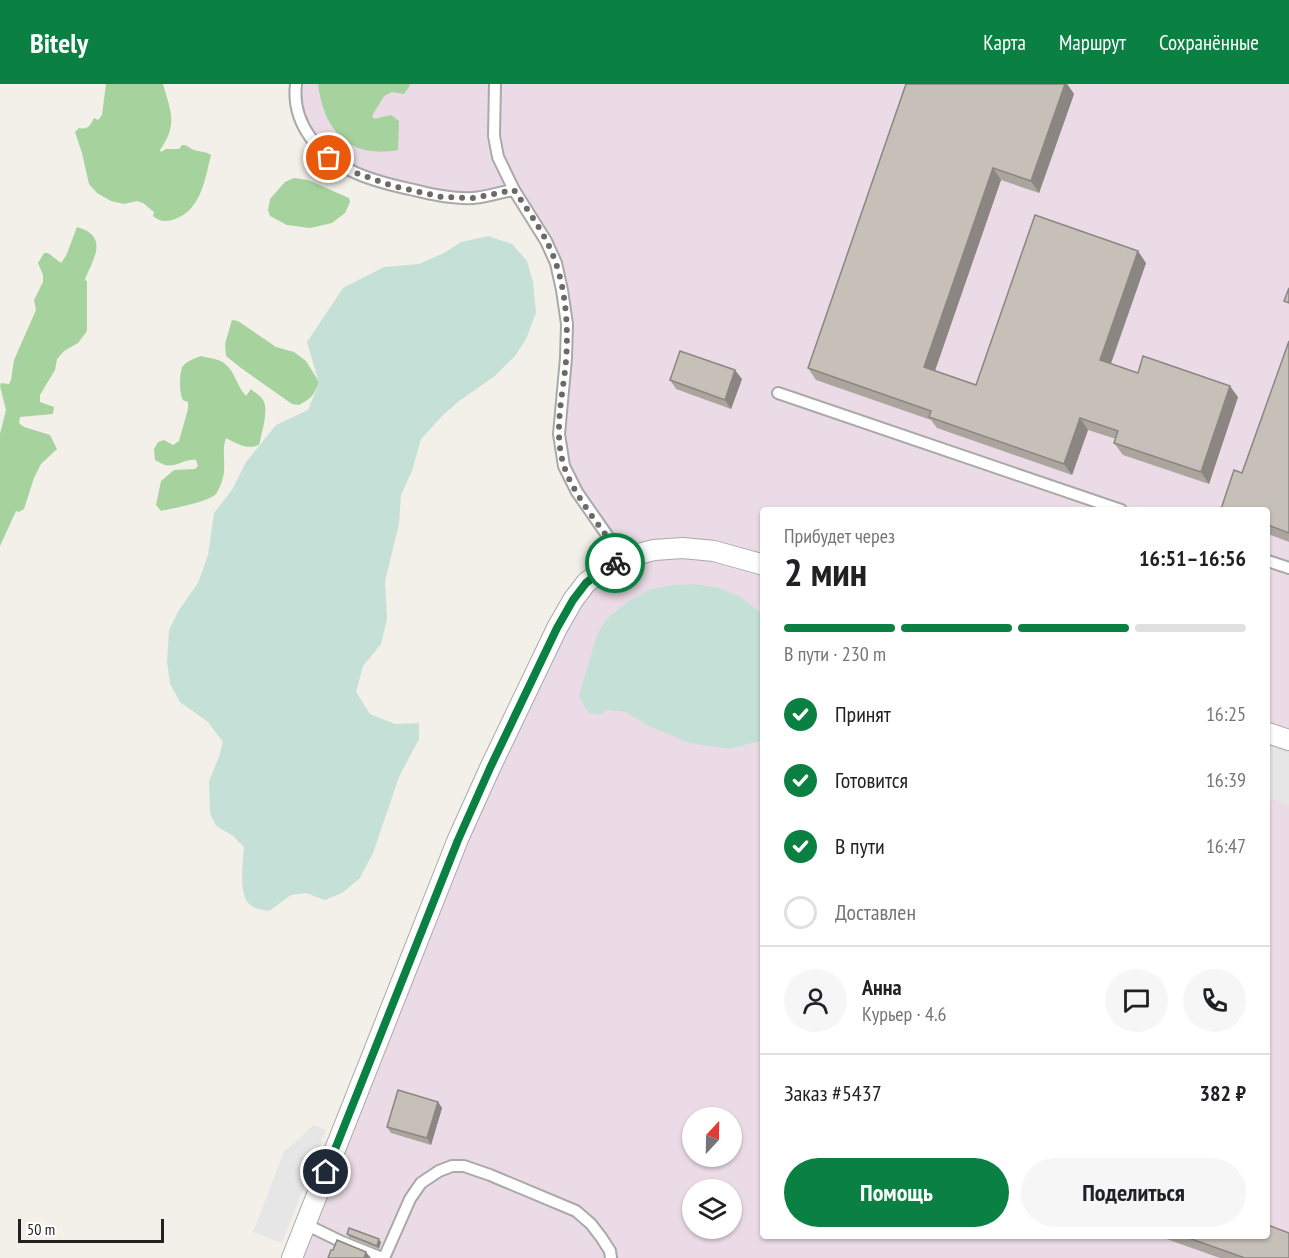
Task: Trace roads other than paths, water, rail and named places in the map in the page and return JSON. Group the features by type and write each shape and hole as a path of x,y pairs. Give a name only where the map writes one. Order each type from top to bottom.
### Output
{"street":[{"path":"292,1258 458,840 495,757 557,628 573,600 586,583 604,569 623,558 654,550 683,548 714,551 760,565"},
{"path":"1270,734 1289,740"}],"lane":[{"path":"296,84 298,117 311,139 329,158 356,173 393,186 442,197 474,198 514,190"},
{"path":"495,84 494,136 498,157 514,190 546,241 562,290 567,324 559,434 564,466 577,492 623,558"},
{"path":"778,393 1112,507"},
{"path":"1270,562 1289,568"},
{"path":"305,1224 383,1258 410,1199 421,1183 439,1171 452,1166 464,1166 576,1211 591,1224 601,1237 610,1251 611,1258"}]}
